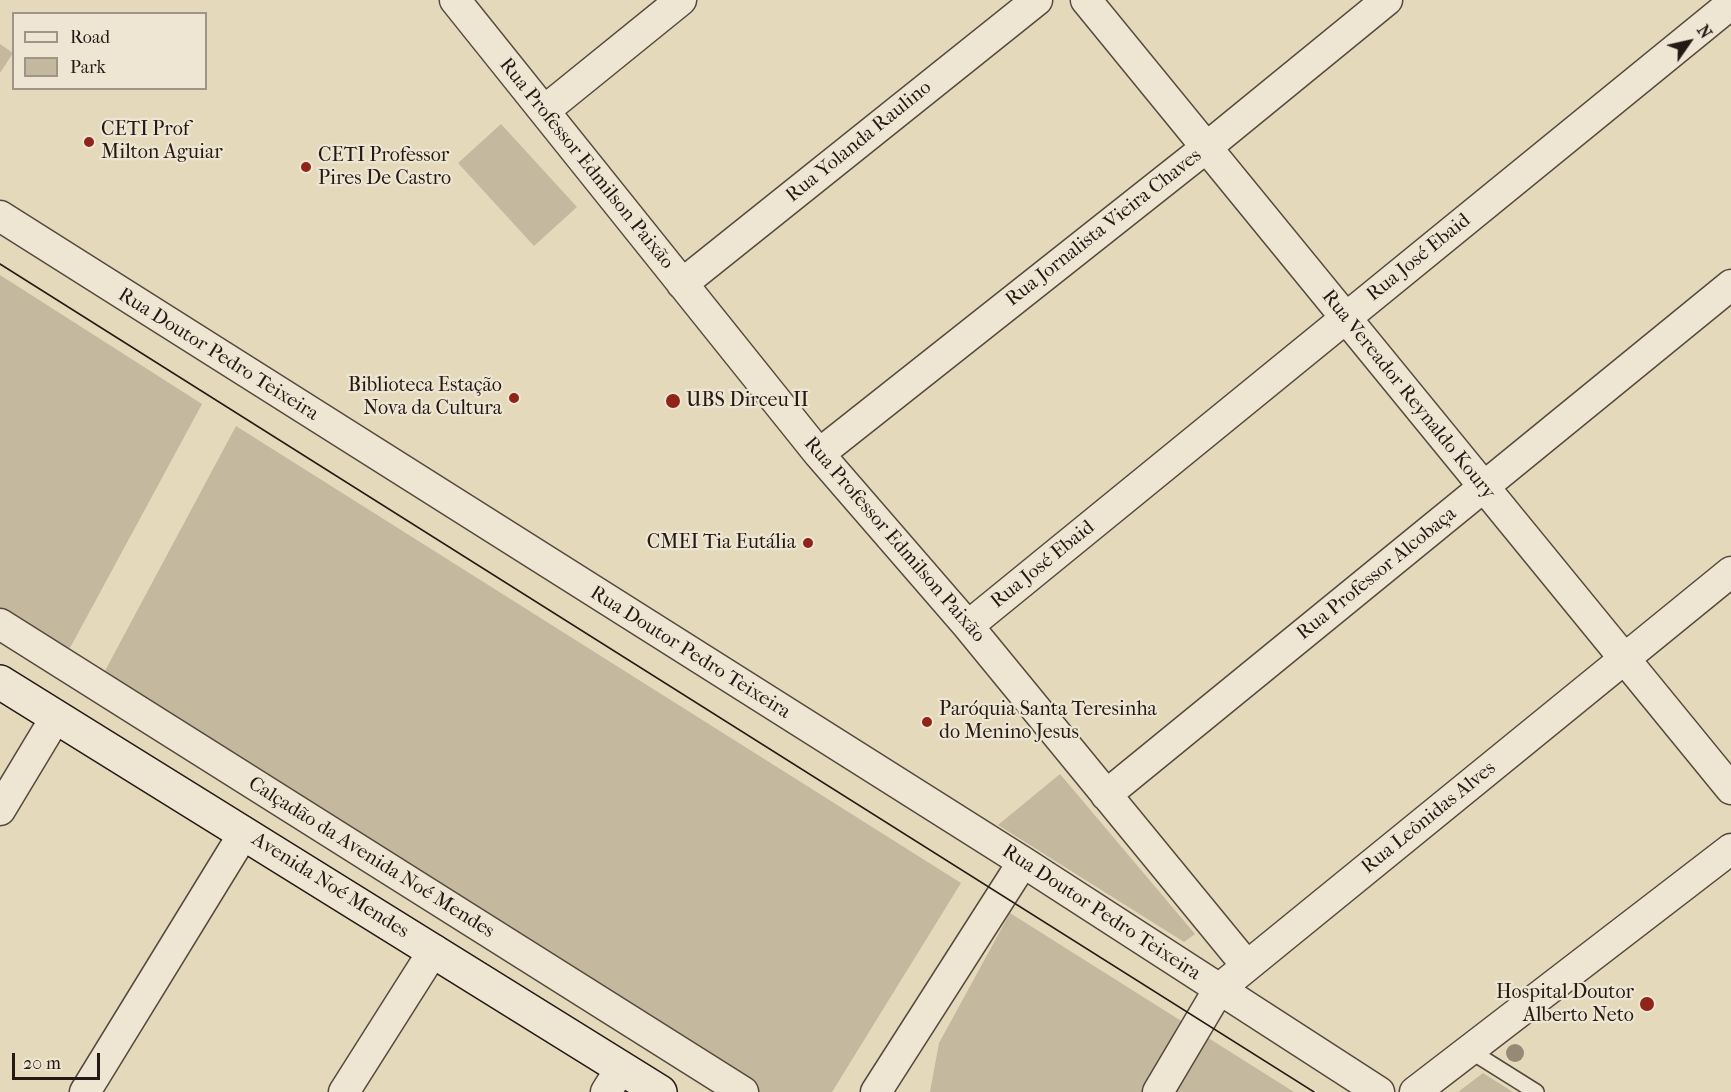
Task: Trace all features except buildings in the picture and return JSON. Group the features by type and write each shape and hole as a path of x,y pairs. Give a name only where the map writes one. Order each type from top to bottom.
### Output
{"main road":[{"name":"Avenida Noé Mendes","path":"0,682 434,950 614,1080 660,1092"}],"street":[{"name":"Rua Professor Edmilson Paixão","path":"454,0 819,454 968,626 1247,966"},
{"path":"543,111 681,0"},
{"name":"Rua Yolanda Raulino","path":"682,284 1037,0"},
{"name":"Rua Vereador Reynaldo Koury","path":"1086,0 1731,789"},
{"name":"Rua Jornalista Vieira Chaves","path":"819,454 1207,147 1387,0"},
{"name":"Rua José Ebaid","path":"968,626 1723,11"},
{"name":"Rua Doutor Pedro Teixeira","path":"0,216 1023,862 1379,1092"},
{"name":"Rua Professor Alcobaça","path":"1106,795 1731,285"},
{"name":"Rua Leônidas Alves","path":"1158,1092 1219,989 1731,572"},
{"name":"Calçadão da Avenida Noé Mendes","path":"0,624 743,1092"},
{"path":"0,810 56,717"},
{"path":"85,1092 244,833"},
{"path":"1415,1092 1731,849"},
{"path":"876,1092 1023,862"},
{"path":"344,1092 434,950"}],"lane":[{"path":"1469,1050 1536,1092"}],"green space":[{"path":"0,44 12,55 0,73"},
{"path":"501,124 577,207 534,246 458,163"},
{"path":"0,275 202,404 64,659 0,617"},
{"path":"236,426 961,883 832,1092 759,1092 99,682"},
{"path":"1060,774 1195,934 1184,942 998,825"},
{"path":"1010,913 1294,1092 930,1092 939,1043"},
{"path":"1483,1073 1513,1092 1458,1092"}],"tram line":[{"path":"0,264 1314,1092"}],"place":[{"name":"CETI Prof Milton Aguiar","path":"89,142"},
{"name":"CETI Professor Pires De Castro","path":"306,167"},
{"name":"Biblioteca Estação Nova da Cultura","path":"514,398"},
{"name":"UBS Dirceu II","path":"673,401"},
{"name":"CMEI Tia Eutália","path":"808,543"},
{"name":"Paróquia Santa Teresinha do Menino Jesus","path":"927,722"},
{"name":"Hospital Doutor Alberto Neto","path":"1647,1004"}]}
